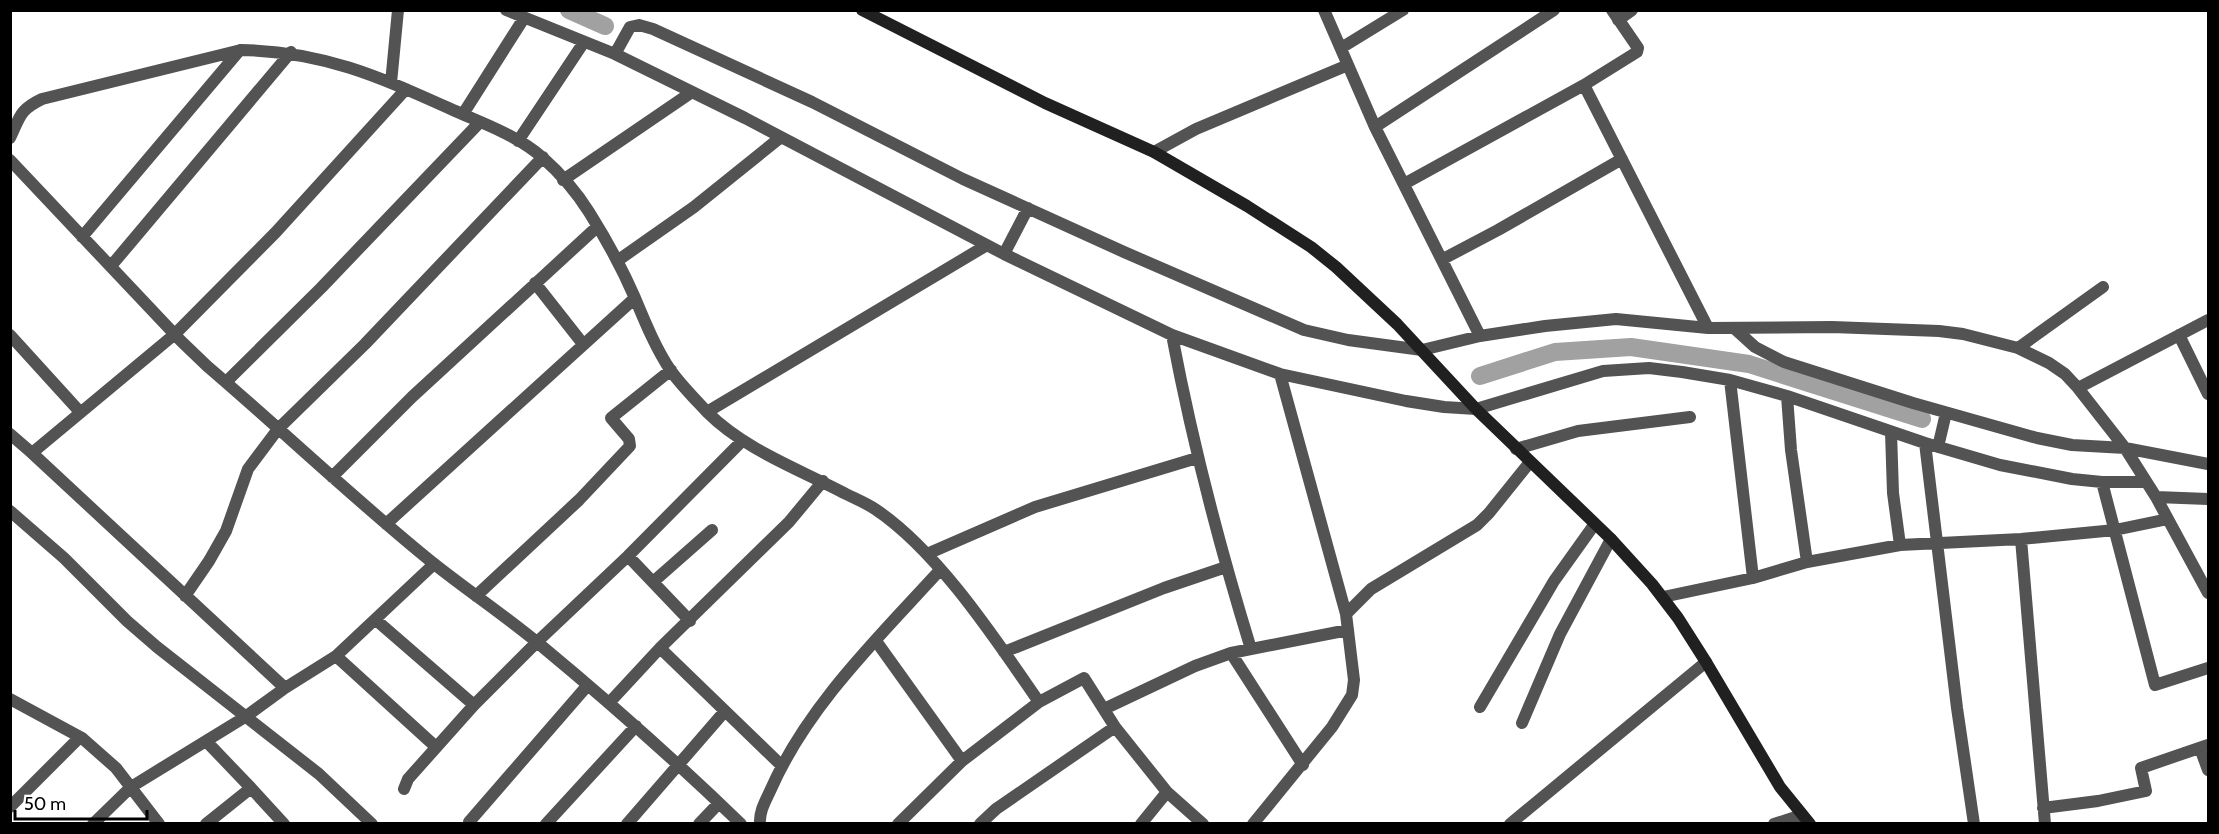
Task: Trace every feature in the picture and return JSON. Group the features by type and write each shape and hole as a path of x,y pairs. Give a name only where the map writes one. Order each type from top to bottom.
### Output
{"main road":[{"path":"862,10 1035,98 1154,152 1248,206 1311,247 1367,295 1476,409 1611,539 1663,597 1706,662 1780,787 1806,819"}],"street":[{"path":"391,83 398,10"},
{"path":"506,10 615,54 782,137 1004,254 1172,335 1280,374 1406,402 1476,409 1603,371 1625,368 1682,372 1730,380 1787,396 1891,432 2000,465 2072,479 2145,482"},
{"path":"1324,10 1376,127 1480,336"},
{"path":"1341,48 1403,10"},
{"path":"1376,127 1554,10"},
{"path":"1404,184 1584,85 1637,52 1638,48 1615,15 1632,10"},
{"path":"463,114 524,18"},
{"path":"615,54 630,27 653,29 812,102 963,179 1290,326 1348,340 1422,350 1480,336 1616,319 1708,328 1832,327 1939,331 1963,333 2018,348 2049,363 2065,374 2125,448 2156,497 2208,593"},
{"path":"518,141 584,42"},
{"path":"82,237 241,50"},
{"path":"10,138 21,113 27,106 42,99 241,50 291,52 356,68 463,114 518,141 543,158 587,209 617,261 671,370 707,412 742,441 874,508 927,554 1005,652 1039,702"},
{"path":"111,266 291,52"},
{"path":"1154,152 1196,129 1348,65"},
{"path":"1584,85 1708,328"},
{"path":"32,453 175,334 276,232 406,89"},
{"path":"563,180 692,92"},
{"path":"226,382 321,288 480,122"},
{"path":"617,261 694,207 782,137"},
{"path":"185,596 226,531 248,469 278,429 365,344 543,158"},
{"path":"1443,259 1622,159"},
{"path":"10,160 175,334 226,382 386,524 434,564 537,642 636,726 679,763 741,824"},
{"path":"1004,254 1028,208"},
{"path":"332,477 412,397 597,226"},
{"path":"707,412 987,245"},
{"path":"535,283 583,344"},
{"path":"2018,348 2103,287"},
{"path":"386,524 635,298"},
{"path":"2078,388 2208,320"},
{"path":"1734,328 1755,347 1784,362 1946,413 2046,440 2072,445 2125,448 2208,464"},
{"path":"10,335 80,412"},
{"path":"1172,335 1197,458 1251,649"},
{"path":"2179,335 2208,394"},
{"path":"476,596 579,500 630,446 629,439 610,418 671,370"},
{"path":"1253,824 1303,765 1332,726 1352,695 1354,680 1346,614 1280,374"},
{"path":"1730,380 1753,578"},
{"path":"1787,396 1791,450 1807,562"},
{"path":"1938,447 1946,413"},
{"path":"1516,449 1578,431 1690,417"},
{"path":"1891,432 1893,493 1900,545"},
{"path":"10,434 285,688"},
{"path":"404,789 408,779 474,705 628,556 742,441"},
{"path":"1925,443 1957,708 1974,824"},
{"path":"927,554 1035,507 1197,458"},
{"path":"1346,614 1371,589 1477,525 1530,462"},
{"path":"609,703 660,648 789,522 823,482"},
{"path":"2102,482 2155,685 2208,668"},
{"path":"2156,497 2208,500"},
{"path":"10,511 64,558 135,628 244,717 319,774 372,824"},
{"path":"1663,597 1753,578 1807,562 1900,545 2020,539 2115,530 2168,519"},
{"path":"1480,707 1554,581 1594,525"},
{"path":"653,582 712,530"},
{"path":"1522,723 1552,650 1611,539"},
{"path":"2020,539 2044,824"},
{"path":"628,556 690,621"},
{"path":"93,824 131,787 244,717 336,656 434,564"},
{"path":"1005,652 1164,588 1226,567"},
{"path":"763,821 782,766 800,736 842,679 940,570"},
{"path":"376,620 474,705"},
{"path":"1104,709 1195,666 1231,653 1348,630"},
{"path":"876,641 962,761"},
{"path":"660,648 782,766"},
{"path":"1231,653 1303,765"},
{"path":"336,656 436,747"},
{"path":"1510,824 1706,662"},
{"path":"898,824 962,761 1039,702 1084,678 1115,727 1167,792 1203,824"},
{"path":"471,824 469,822 587,686"},
{"path":"10,699 80,737 106,759 159,824"},
{"path":"627,824 725,711"},
{"path":"546,824 636,726"},
{"path":"980,824 996,809 1115,727"},
{"path":"10,807 80,737"},
{"path":"206,741 284,824"},
{"path":"2043,808 2098,801 2146,791 2141,768 2204,746 2208,770"},
{"path":"206,824 251,788"},
{"path":"1140,824 1167,792"},
{"path":"699,824 719,802"},
{"path":"1773,824 1806,819"}],"waterway":[{"path":"569,10 605,26"},
{"path":"1480,376 1555,352 1631,347 1749,364 1922,419"}]}
